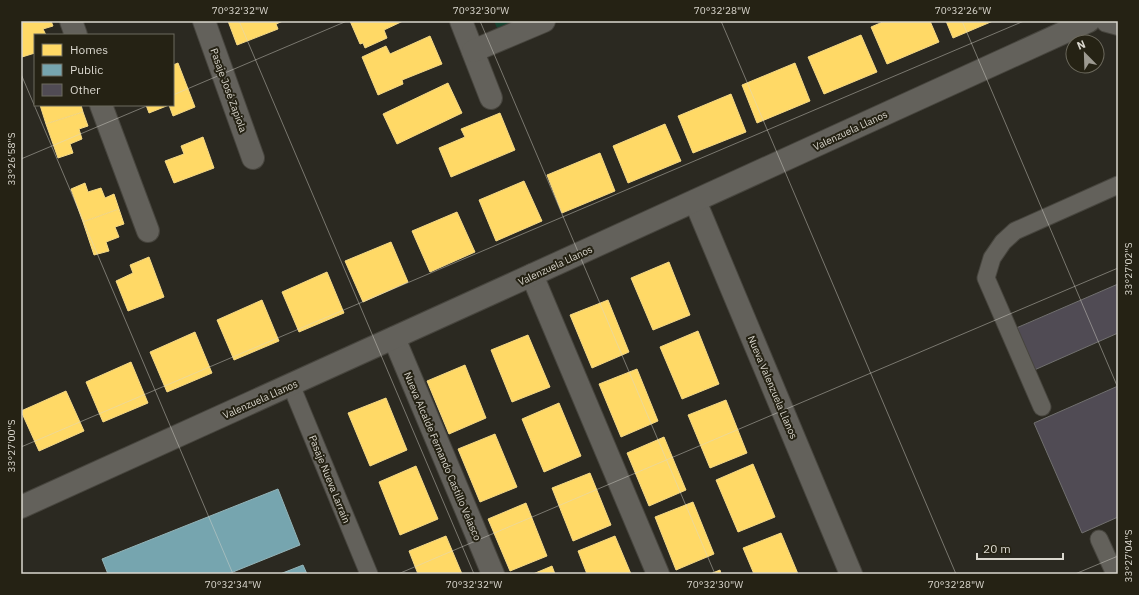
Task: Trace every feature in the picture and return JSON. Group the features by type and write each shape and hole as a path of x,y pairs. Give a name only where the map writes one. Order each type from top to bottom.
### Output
{"street":[{"path":"70,21 76,34"},
{"name":"Pasaje José Zapiola","path":"204,21 253,158"},
{"path":"461,21 491,98"},
{"path":"473,51 544,21"},
{"name":"Valenzuela Llanos","path":"21,507 1089,21"},
{"path":"1107,21 1118,24"},
{"path":"102,106 148,231"},
{"name":"Nueva Valenzuela Llanos","path":"695,201 851,574"},
{"path":"532,275 658,574"},
{"name":"Nueva Alcalde Fernando Castillo Velasco","path":"394,338 493,574"}],"lane":[{"path":"1042,407 986,278 992,258 1003,242 1015,231 1118,185"},
{"name":"Pasaje Nueva Larraín","path":"291,385 369,574"},
{"path":"1099,539 1115,574"}],"green space":[{"path":"494,21 514,21 497,28"}],"building: Homes":[{"path":"21,21 51,21 53,26 43,29 46,34 34,34 34,53 22,57"},
{"path":"228,21 283,21 276,24 278,29 237,45"},
{"path":"350,21 403,21 384,30 387,38 365,48 363,43 360,44"},
{"path":"885,21 930,21 939,42 887,64 871,27"},
{"path":"946,21 993,21 953,38"},
{"path":"861,35 877,72 824,94 808,57"},
{"path":"430,36 442,64 402,80 403,84 378,95 362,57 386,46 390,54"},
{"path":"178,63 195,107 173,116 169,106 174,106 174,65"},
{"path":"795,63 810,101 757,123 742,85"},
{"path":"448,83 462,113 397,144 383,114"},
{"path":"731,94 746,132 693,153 678,116"},
{"path":"40,106 81,106 83,112 46,124"},
{"path":"146,106 166,106 149,113"},
{"path":"83,112 88,126 79,129 82,139 70,144 73,153 58,158 46,124"},
{"path":"500,113 515,150 451,177 439,148 465,137 461,129"},
{"path":"665,124 681,161 628,183 613,146"},
{"path":"203,137 214,168 174,183 165,161 184,154 181,146"},
{"path":"600,153 615,191 562,213 547,175"},
{"path":"524,181 542,221 496,241 479,200"},
{"path":"85,183 88,192 101,188 105,198 114,194 119,209 83,222 71,189"},
{"path":"119,209 124,224 115,227 119,237 106,242 109,251 94,255 83,222"},
{"path":"457,212 475,252 430,272 412,231"},
{"path":"391,242 408,282 363,302 345,261"},
{"path":"149,257 164,297 128,311 116,281 133,273 130,265"},
{"path":"669,262 690,315 653,330 631,278"},
{"path":"327,272 344,313 299,332 282,292"},
{"path":"262,300 279,341 234,360 217,320"},
{"path":"608,300 629,352 592,368 570,315"},
{"path":"698,331 719,384 682,399 660,347"},
{"path":"195,332 212,373 167,392 150,352"},
{"path":"528,335 550,387 512,402 491,350"},
{"path":"131,362 148,403 103,422 86,382"},
{"path":"465,365 486,418 449,434 427,381"},
{"path":"637,369 658,421 621,437 599,384"},
{"path":"66,391 84,431 39,451 21,411"},
{"path":"386,398 407,450 370,466 348,413"},
{"path":"726,400 747,453 710,468 688,415"},
{"path":"559,403 581,456 544,472 522,419"},
{"path":"495,434 517,487 480,502 458,449"},
{"path":"664,437 686,490 649,506 627,453"},
{"path":"753,464 775,517 738,532 716,480"},
{"path":"416,466 438,519 400,535 379,482"},
{"path":"590,473 611,525 573,541 552,488"},
{"path":"693,502 714,554 676,570 655,517"},
{"path":"526,503 547,556 510,571 488,519"},
{"path":"781,533 798,574 754,574 743,548"},
{"path":"446,536 462,574 418,574 409,551"},
{"path":"615,536 631,574 587,574 578,551"},
{"path":"552,566 555,574 533,574"},
{"path":"720,570 721,574 710,574"}],"building: Public":[{"path":"278,489 300,545 228,574 108,574 102,559"},
{"path":"303,565 307,574 280,574"}],"building: Other":[{"path":"1118,284 1118,333 1032,371 1014,329"},
{"path":"1118,386 1118,517 1082,533 1034,423"}]}
